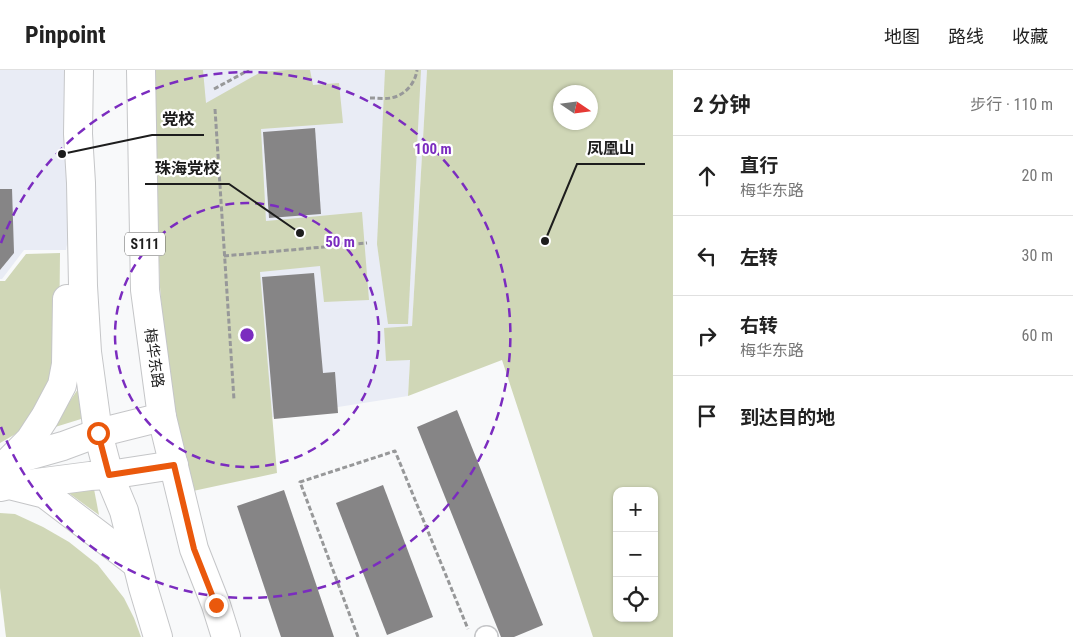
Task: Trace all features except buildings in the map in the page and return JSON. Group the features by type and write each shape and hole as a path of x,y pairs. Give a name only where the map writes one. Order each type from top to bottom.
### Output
{"main road":[{"path":"79,70 78,134 87,352 98,433 109,475 124,511 158,637"},
{"name":"梅华东路","path":"142,70 145,290 162,417 194,549 216,605 226,637"},
{"path":"6,475 45,417 62,385 66,364 68,269 72,232 81,183"},
{"path":"6,475 63,446 98,433 162,417"},
{"path":"6,475 109,475 174,465"},
{"path":"6,475 45,494 137,564"}],"path":[{"path":"214,89 249,70"},
{"path":"370,98 391,98 405,92 415,79 417,70"},
{"path":"215,109 234,400"},
{"path":"224,256 367,243"},
{"path":"358,637 300,482 395,451 471,637"}],"shaded area":[{"path":"0,70 75,70 78,183 66,250 24,250 2,279 0,279"},
{"path":"174,70 427,70 408,396 192,430"}],"green space":[{"path":"152,70 203,70 206,103 261,72 310,70 313,85 339,83 343,123 261,129 266,221 362,212 369,300 324,302 320,266 260,272 277,473 193,491 170,415 160,287"},
{"path":"385,70 421,70 408,324 388,324 377,244"},
{"path":"427,70 673,70 673,637 593,637 502,360 408,396 410,360 386,361 384,328 412,326"},
{"path":"60,253 59,349 48,387 19,432 0,443 0,281 5,281 26,254"},
{"path":"80,386 81,419 52,428"},
{"path":"93,484 99,515 59,486"},
{"path":"0,513 15,514 43,527 69,542 98,565 124,598 141,637 6,637 0,588"}],"place":[{"name":"党校","path":"62,154"},
{"name":"珠海党校","path":"300,233"},
{"name":"凤凰山","path":"545,241"}],"route":[{"path":"98,433 109,475 174,465 194,549 216,605"}]}
